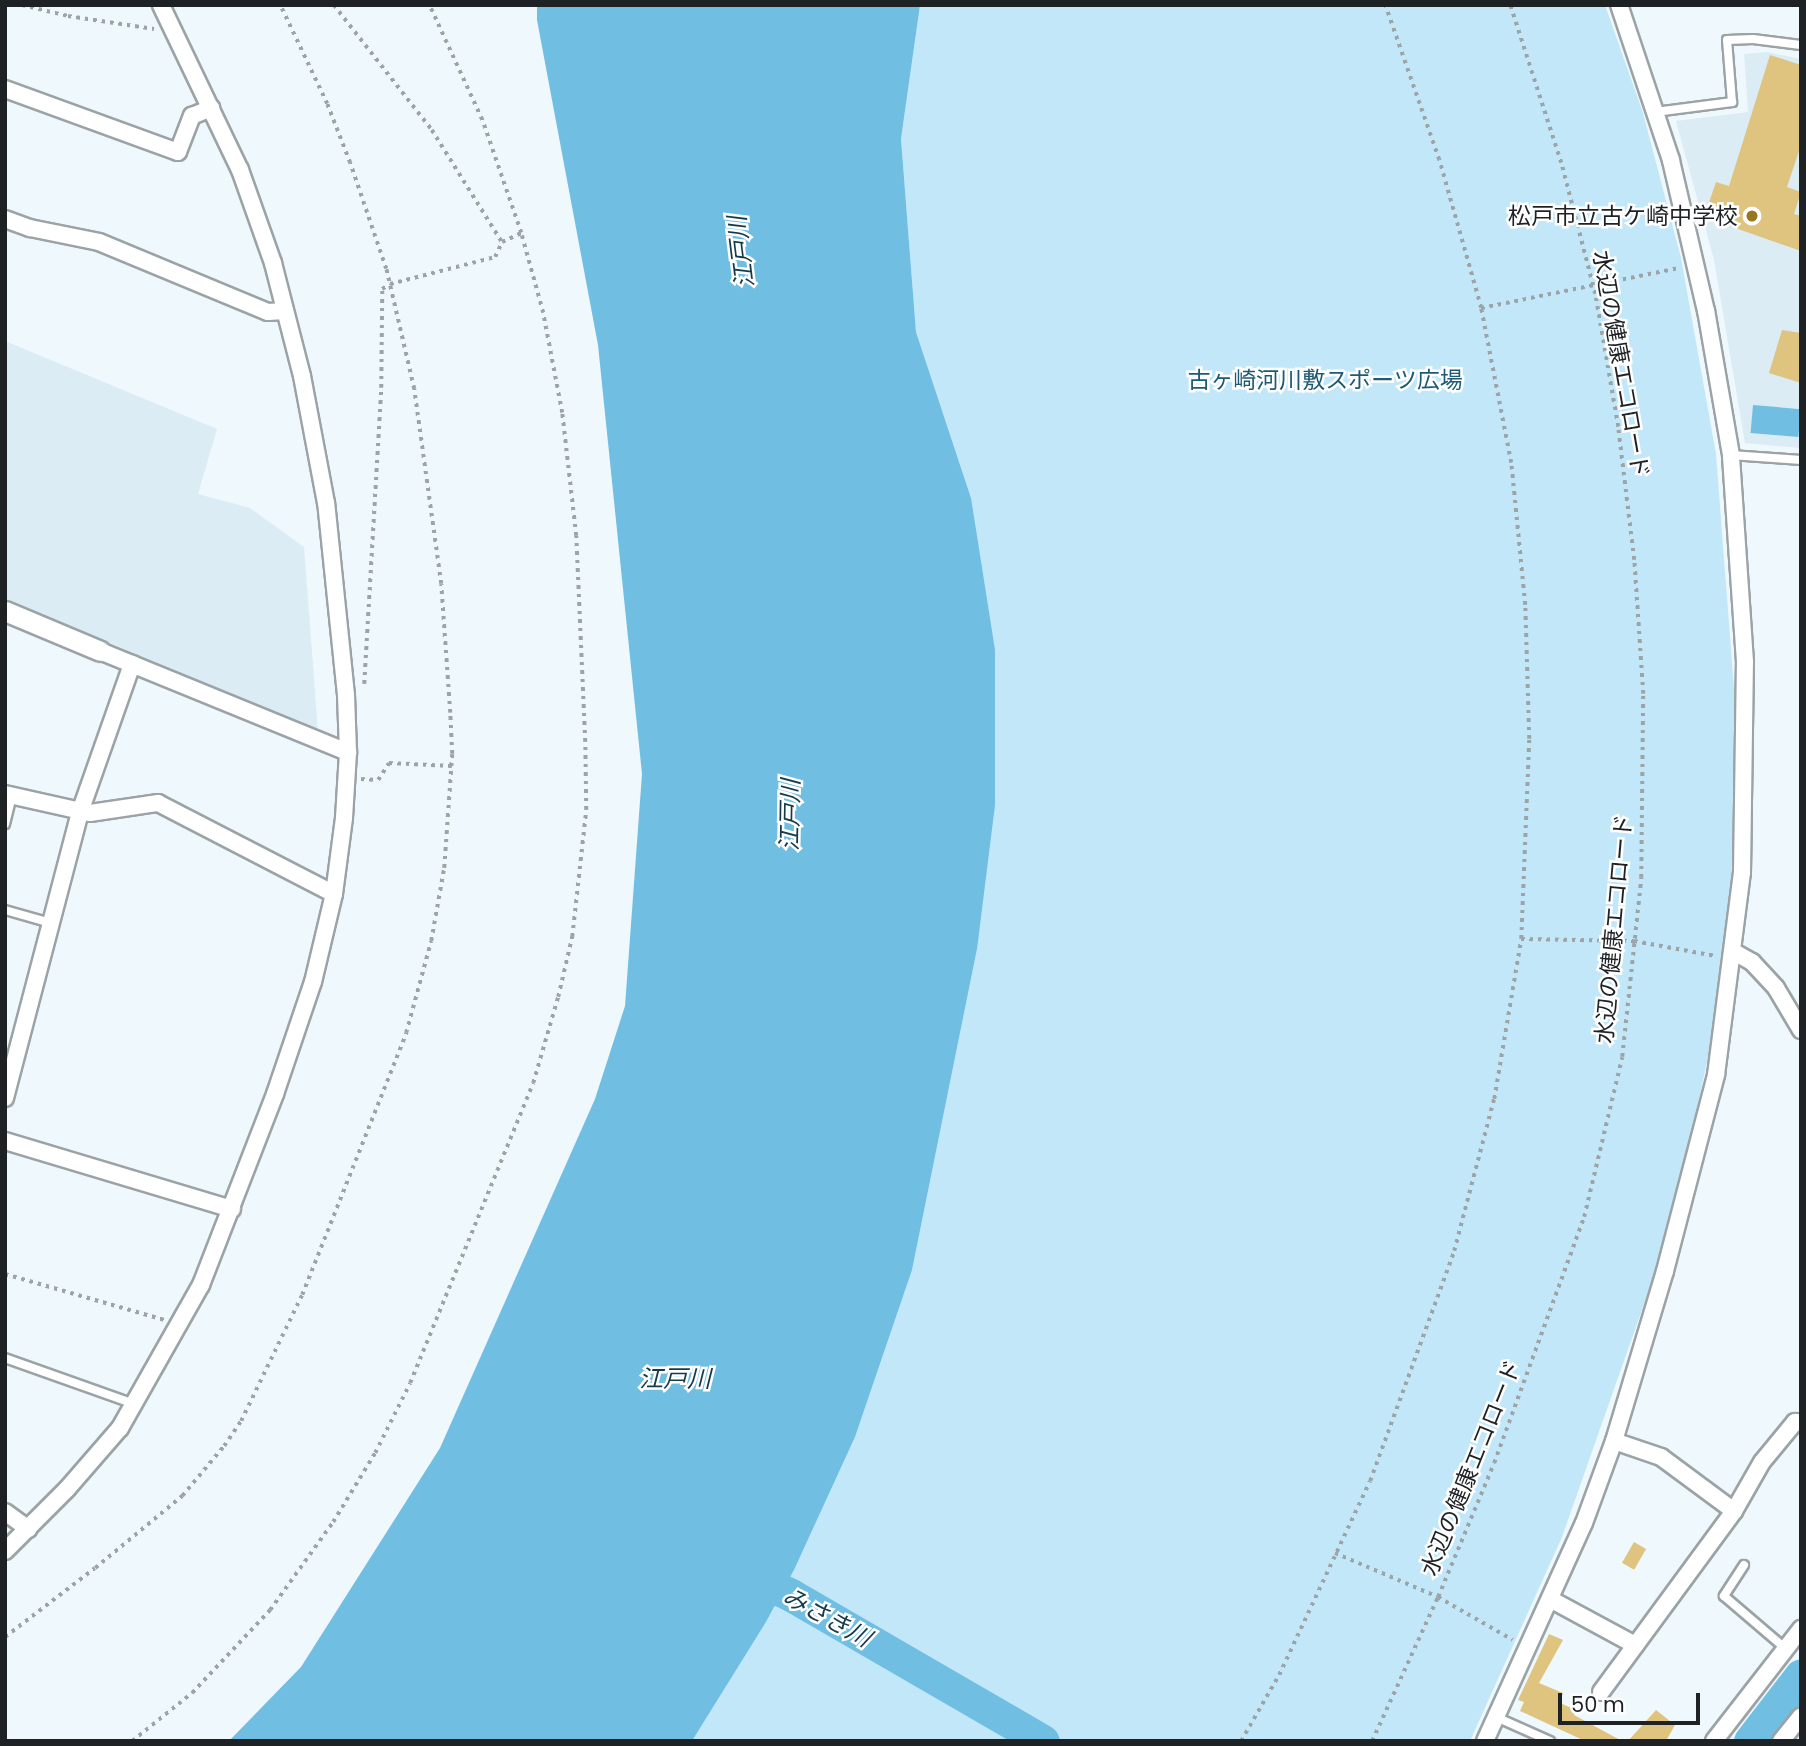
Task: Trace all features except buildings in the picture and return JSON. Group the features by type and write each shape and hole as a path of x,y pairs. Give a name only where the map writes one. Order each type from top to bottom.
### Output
{"street":[{"path":"5,1551 95,1458 135,1405 201,1285 232,1209 313,982 334,894 344,818 348,751 346,695 326,503 302,376 257,215 211,108 161,5"},
{"path":"1485,1741 1584,1523 1614,1441 1669,1258 1716,1075 1734,952 1742,873 1746,729 1741,578 1731,455 1696,265 1671,160 1619,5"},
{"path":"5,89 178,152 192,116 211,108"},
{"path":"5,219 30,228 99,242 268,312 285,311"},
{"path":"5,611 348,751"},
{"path":"5,1098 80,812 132,664"},
{"path":"9,795 80,812 158,803 169,806 334,894"},
{"path":"1734,952 1752,962 1776,988 1801,1030"},
{"path":"5,1141 232,1209"},
{"path":"1601,1692 1734,1511 1762,1462 1795,1422 1801,1423"},
{"path":"1614,1441 1661,1457 1734,1511"},
{"path":"5,1512 28,1529"},
{"path":"1549,1598 1635,1644"},
{"path":"1714,1741 1801,1629"},
{"path":"1782,1741 1801,1716"}],"lane":[{"path":"1655,112 1732,102 1727,40 1753,38 1801,45"},
{"path":"1731,455 1801,460"},
{"path":"5,824 9,795"},
{"path":"5,910 51,923"},
{"path":"5,1358 135,1405"},
{"path":"1744,1566 1724,1596 1786,1649"},
{"path":"1496,1717 1550,1741"}],"path":[{"path":"22,5 150,30 171,24"},
{"path":"334,5 425,120 502,242"},
{"path":"132,1741 192,1693 262,1618 362,1478 410,1383 506,1153 536,1072 572,937 586,810 579,582 572,488 557,384 543,313 521,233 482,120 429,5"},
{"path":"1241,1741 1279,1675 1370,1481 1454,1251 1494,1099 1521,939 1529,739 1525,605 1511,463 1481,308 1439,160 1385,5"},
{"name":"水辺の健康エコロード","path":"1372,1741 1438,1597 1494,1463 1584,1217 1622,1057 1641,878 1643,694 1634,560 1618,427 1592,285 1561,163 1510,5"},
{"path":"363,693 381,388 382,289 390,284 495,257 502,242 521,233"},
{"path":"1481,308 1685,267"},
{"path":"378,780 389,763 452,766"},
{"path":"1521,939 1634,941 1717,957"},
{"path":"5,1274 163,1319"},
{"path":"1335,1553 1438,1597 1527,1648"}],"shaded area":[{"name":"松戸市立古ケ崎中学校","path":"1767,52 1801,59 1801,448 1745,443 1714,260 1676,121 1748,112 1744,54"},
{"path":"5,341 217,429 198,494 250,508 304,547 318,732 5,598"}],"green space":[{"name":"古ヶ崎河川敷スポーツ広場","path":"920,5 1605,5 1643,113 1681,258 1716,454 1737,728 1731,890 1711,1043 1695,1118 1651,1284 1562,1537 1470,1741 692,1741 766,1622 794,1570 855,1437 912,1270 977,949 971,498 916,332 901,139"}],"water":[{"name":"江戸川","path":"537,5 920,5 901,139 916,332 971,498 995,650 995,805 977,949 912,1270 855,1437 794,1570 766,1622 692,1741 229,1741 301,1667 440,1448 595,1099 625,1006 642,774 598,345 537,20"},
{"path":"1753,405 1801,409 1798,437 1751,433"}],"waterway":[{"name":"みさき川","path":"743,1572 791,1595 1043,1741"},
{"path":"1750,1741 1801,1675"}],"place":[{"name":"松戸市立古ケ崎中学校","path":"1752,216"}]}
